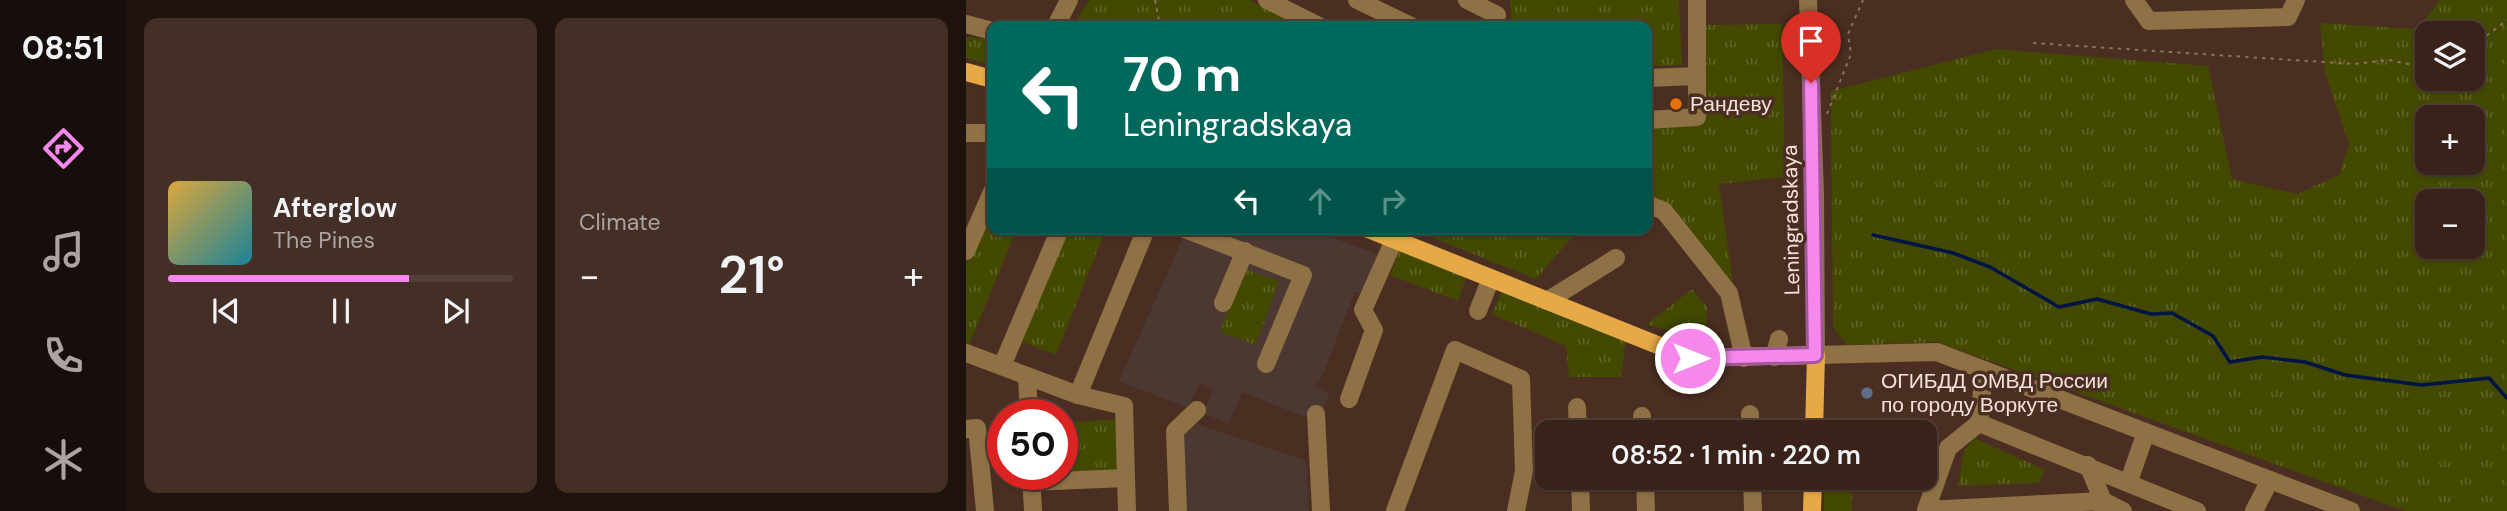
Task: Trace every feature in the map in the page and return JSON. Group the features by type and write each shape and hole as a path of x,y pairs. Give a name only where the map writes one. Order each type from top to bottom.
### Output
{"main road":[{"path":"966,72 987,78"},
{"path":"1382,235 1690,358 1815,355 1814,420"},
{"path":"1812,511 1813,490"}],"street":[{"path":"1058,21 1069,0"},
{"path":"1267,0 1309,21"},
{"path":"1357,0 1401,21"},
{"path":"1466,0 1497,14"},
{"path":"1652,120 1697,117 1697,0"},
{"name":"Leningradskaya","path":"1808,0 1815,193 1815,355"},
{"path":"2134,0 2149,20 2287,17 2296,0"},
{"path":"966,24 987,29"},
{"path":"1652,78 1697,76"},
{"path":"966,133 987,133"},
{"path":"966,251 987,203"},
{"path":"1652,206 1664,211 1729,293 1744,358"},
{"path":"1002,366 1057,235"},
{"path":"1078,395 1144,235"},
{"path":"1220,235 1245,251 1303,275 1266,364"},
{"path":"1349,399 1374,330 1363,310 1394,240"},
{"path":"1223,303 1245,251"},
{"path":"1547,301 1616,258"},
{"path":"1478,312 1491,278"},
{"path":"1774,357 1779,339"},
{"path":"1395,511 1455,350 1521,379 1524,471 1516,511"},
{"path":"1815,355 1937,352 2351,511"},
{"path":"966,353 1078,395 1124,406 1127,511"},
{"path":"1984,370 1979,423 1948,448 1926,510 2103,506 2123,511"},
{"path":"1027,376 1028,399"},
{"path":"1577,407 1578,420"},
{"path":"1178,511 1174,431 1198,410"},
{"path":"1316,414 1321,511"},
{"path":"1750,414 1750,420"},
{"path":"1979,423 2129,481 2197,511"},
{"path":"966,429 977,428 974,471 985,511"},
{"path":"2129,481 2146,432"},
{"path":"2088,465 2103,506"},
{"path":"1078,478 1126,478"},
{"path":"2254,511 2270,480"},
{"path":"1031,490 1032,511"},
{"path":"1580,490 1581,511"},
{"path":"1645,490 1646,511"},
{"path":"1752,490 1753,511"}],"path":[{"path":"1156,0 1159,21"},
{"path":"1827,114 1851,54 1848,34 1863,0"},
{"path":"2485,37 2507,20"},
{"path":"2033,43 2354,64 2389,60 2415,65"}],"shaded area":[{"path":"1235,235 1326,235 1379,255 1362,294 1355,291 1322,377 1315,385 1329,394 1318,422 1242,392 1229,424 1203,413 1213,389 1200,383 1188,408 1119,381 1184,236 1228,252"},
{"path":"1197,424 1306,461 1309,511 1184,511 1180,439"}],"green space":[{"path":"1089,0 1249,0 1292,21 1076,21"},
{"path":"1510,0 1679,0 1682,65 1652,66 1652,21 1512,21"},
{"path":"2440,0 2507,0 2507,511 2405,511 1937,342 1847,345 1833,327 1831,91 1996,49 2208,66 2232,179 2297,194 2339,175 2349,144 2325,73 2320,23 2415,29 2415,91 2485,91 2485,21 2423,21"},
{"path":"1782,24 1785,177 1719,184 1733,282 1652,206 1652,125 1703,122 1702,25"},
{"path":"966,37 987,39 987,64 966,58"},
{"path":"987,214 987,235 1015,235 966,352 966,262"},
{"path":"1063,235 1104,235 1056,355 1021,341"},
{"path":"1426,235 1574,235 1536,279"},
{"path":"1400,249 1467,275 1458,301 1390,275"},
{"path":"1243,268 1279,281 1256,345 1220,332"},
{"path":"1503,288 1626,339 1621,377 1569,377 1566,346 1492,314"},
{"path":"1692,289 1707,307 1706,343 1647,324"},
{"path":"1116,419 1120,482 1078,476 1078,422"},
{"path":"1974,438 2045,470 2039,483 1958,486 1964,451"},
{"path":"1824,490 1852,490 1852,511 1824,511"}],"waterway":[{"path":"1873,235 1953,253 1990,267 2059,307 2097,299 2151,314 2172,313 2213,336 2230,362 2262,357 2305,362 2345,375 2422,385 2489,378 2507,398"}],"place":[{"name":"Рандеву","path":"1676,104"},
{"name":"ОГИБДД ОМВД России по городу Воркуте","path":"1867,393"}],"route":[{"path":"1690,358 1815,355 1815,193 1811,83"}]}
